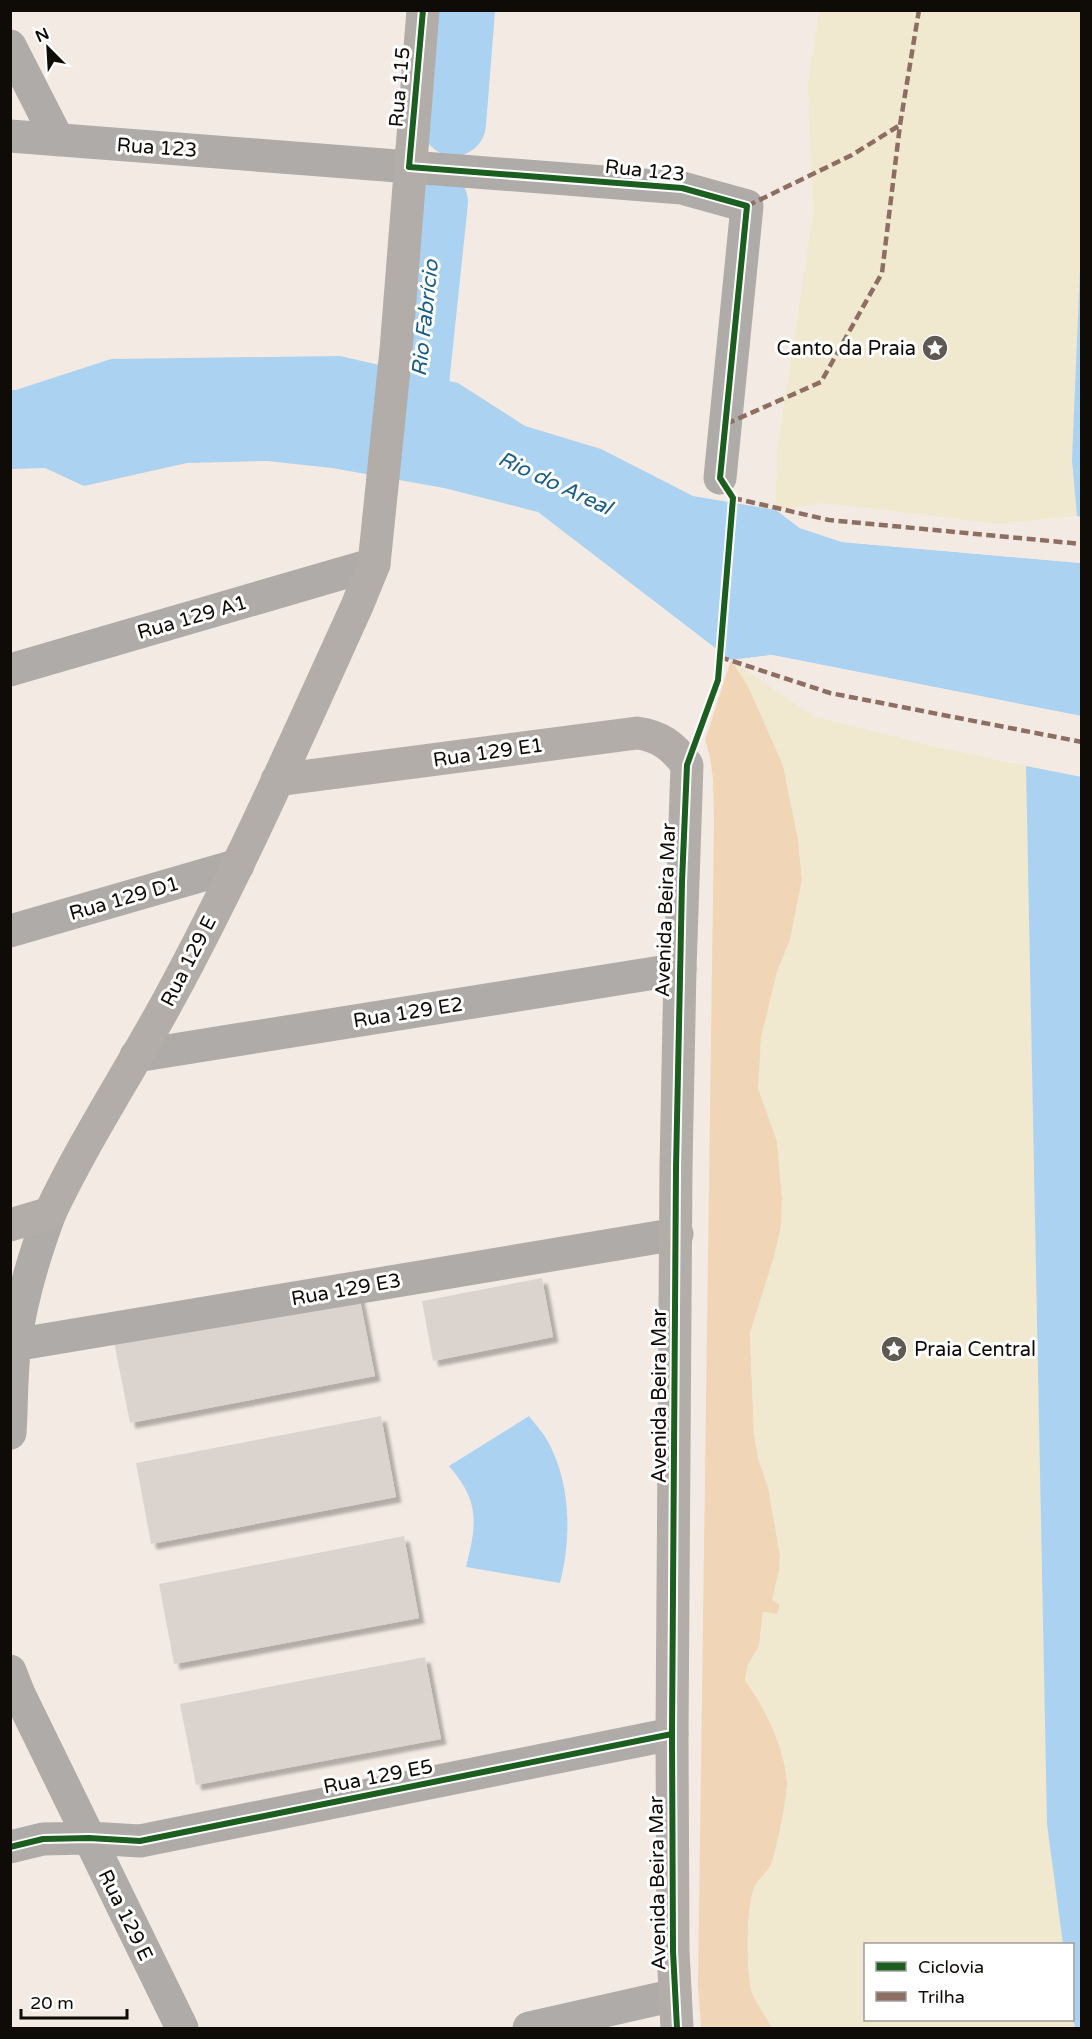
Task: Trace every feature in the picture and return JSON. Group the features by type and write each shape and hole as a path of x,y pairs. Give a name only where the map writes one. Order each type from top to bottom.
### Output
{"main road":[{"name":"Rua 115","path":"382,490 396,350 423,10"},
{"name":"Rua 129 E","path":"50,1213 77,1160 169,999 238,865 357,606 374,564 382,490"},
{"name":"Rua 129 E1","path":"277,780 637,733 651,735 664,741 677,751 687,765"},
{"name":"Avenida Beira Mar","path":"677,2028 672,1734 680,969 687,765"},
{"path":"10,1225 50,1213"}],"street":[{"path":"10,46 58,140"},
{"name":"Rua 123","path":"10,136 681,188 747,206 720,478"},
{"name":"Rua 129 A1","path":"10,670 374,564"},
{"name":"Rua 129 D1","path":"10,931 238,865"},
{"name":"Rua 129 E2","path":"136,1056 680,969"},
{"name":"Rua 129 E","path":"10,1432 14,1345 34,1255 50,1213"},
{"name":"Rua 129 E3","path":"14,1345 677,1234"},
{"name":"Rua 129 E","path":"10,1671 19,1695 182,2028"},
{"name":"Rua 129 E5","path":"10,1846 43,1839 89,1838 140,1841 672,1734"},
{"path":"529,2028 675,1995"}],"path":[{"path":"687,765 718,680 732,516"}],"shaded area":[{"path":"731,660 748,686 783,765 798,839 802,880 790,940 777,972 758,1088 777,1141 782,1197 781,1227 774,1257 750,1333 754,1434 758,1458 768,1487 780,1555 779,1572 772,1600 780,1604 777,1614 763,1612 759,1646 748,1665 745,1680 760,1703 778,1741 787,1781 784,1809 774,1855 771,1866 754,1888 748,1925 752,1993 772,2028 701,2028 698,1985 714,821 713,779 705,740"}],"sand":[{"name":"Canto da Praia","path":"819,11 1081,11 1082,245 1072,459 1077,516 1000,524 823,503 776,510 777,451 813,214 808,84"},
{"name":"Praia Central","path":"731,660 813,716 928,745 1026,766 1047,1824 1063,1943 864,1943 864,2021 1074,2020 1075,2028 772,2028 752,1993 748,1940 751,1898 756,1884 772,1862 787,1788 778,1741 760,1703 745,1680 748,1665 759,1646 763,1612 777,1614 780,1605 772,1600 779,1572 780,1555 768,1487 758,1457 754,1434 750,1333 774,1257 781,1227 782,1197 777,1141 758,1088 761,1037 777,972 790,940 802,880 798,839 783,765 748,686"}],"water":[{"path":"1081,245 1081,517 1077,516 1072,460"},
{"name":"Rio do Areal","path":"340,356 458,383 525,426 601,449 693,496 776,510 800,528 842,542 1081,563 1081,716 772,655 731,660 538,512 444,488 332,468 267,461 187,463 84,486 45,468 11,469 10,390 111,359"},
{"path":"1026,766 1082,777 1081,2028 1075,2028 1074,2021 1074,1943 1063,1943 1047,1824"},
{"path":"529,1416 546,1438 565,1490 566,1547 560,1583 466,1567 474,1525 471,1502 449,1466"}],"pier":[{"path":"776,510 781,510 802,525 843,539 1082,560 1081,563 842,542 800,528"},
{"path":"772,655 1081,716 1082,719 772,658 735,662 731,660"}],"building":[{"path":"542,1278 553,1337 433,1361 422,1301"},
{"path":"359,1295 375,1376 130,1423 114,1342"},
{"path":"381,1416 396,1497 151,1544 136,1463"},
{"path":"404,1536 419,1618 174,1664 159,1584"},
{"path":"425,1657 441,1739 196,1785 180,1704"}],"waterway":[{"name":"Rio Fabrício","path":"454,124 463,10"},
{"name":"Rio Fabrício","path":"414,434 436,202"}],"marked path":[{"path":"726,424 821,382 882,273 900,125 919,10"},
{"path":"747,206 852,155 900,125"},
{"path":"733,498 829,520 1082,544"},
{"path":"720,657 830,693 1082,742"}],"cycle path":[{"path":"423,10 409,167 682,188 747,206 720,478 733,498 718,680 687,765 682,882 676,1168 672,1734 673,1951 677,2028"},
{"path":"10,1847 43,1839 89,1838 140,1841 672,1734"}],"place":[{"name":"Canto da Praia","path":"935,348"},
{"name":"Praia Central","path":"894,1349"}]}
